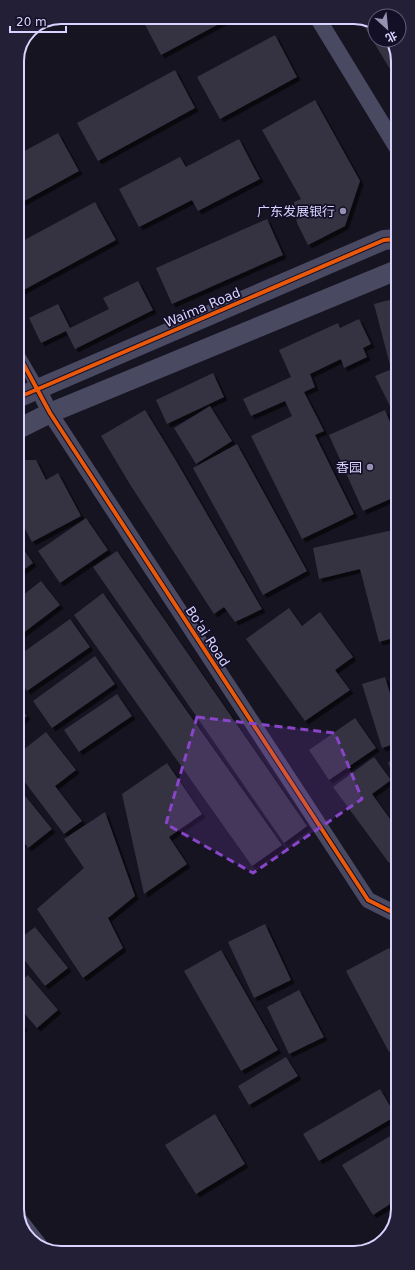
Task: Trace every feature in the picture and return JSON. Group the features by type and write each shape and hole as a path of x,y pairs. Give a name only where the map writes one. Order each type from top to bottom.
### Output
{"street":[{"path":"321,24 391,138"},
{"name":"Waima Road","path":"24,395 384,240 391,239"},
{"path":"24,426 50,413 391,272"},
{"name":"Bo'ai Road","path":"24,364 50,413 368,900 391,912"}],"highlighted area":[{"path":"197,717 335,733 362,799 253,873 166,824"}],"building":[{"path":"145,24 219,24 161,55"},
{"path":"275,35 297,77 220,119 197,77"},
{"path":"377,48 388,48 391,56 391,68"},
{"path":"175,70 195,108 98,161 77,123"},
{"path":"315,100 360,181 345,226 308,245 297,223 294,202 301,199 262,130"},
{"path":"58,133 79,171 24,201 24,151"},
{"path":"239,139 260,179 198,211 192,200 139,227 119,189 180,157 186,167"},
{"path":"95,202 116,240 24,290 24,240"},
{"path":"267,219 283,255 172,304 156,268"},
{"path":"138,281 153,310 75,349 66,331 41,343 29,318 58,304 70,328 109,309 103,298"},
{"path":"391,300 390,365 374,304"},
{"path":"359,319 371,344 363,348 367,357 344,368 341,359 310,374 315,387 304,392 324,431 315,435 354,514 302,539 251,436 292,416 285,401 251,416 243,399 291,377 279,350 338,323 340,328"},
{"path":"391,370 390,406 375,376"},
{"path":"213,373 224,397 167,424 156,400"},
{"path":"210,406 232,441 196,464 174,428"},
{"path":"145,410 262,609 235,622 224,607 214,614 131,486 101,436"},
{"name":"香园","path":"385,410 391,424 391,499 363,511 329,435"},
{"path":"237,444 307,571 263,595 193,468"},
{"path":"24,460 36,460 46,480 58,473 81,516 32,542 24,527"},
{"path":"86,518 108,550 60,583 38,551"},
{"path":"391,530 391,639 379,642 360,569 319,579 313,548"},
{"path":"24,550 33,563 24,570"},
{"path":"117,551 307,826 284,843 93,567"},
{"path":"41,581 60,605 24,632 24,594"},
{"path":"103,593 282,845 252,866 74,615"},
{"path":"289,608 302,626 320,612 353,657 335,670 350,690 305,721 246,639"},
{"path":"70,619 90,647 27,691 24,687 24,652"},
{"path":"95,656 115,684 52,728 33,701"},
{"path":"385,677 391,697 391,745 382,748 362,684"},
{"path":"117,694 132,716 79,752 64,730"},
{"path":"355,718 376,748 329,780 309,750"},
{"path":"46,732 76,770 55,786 82,821 64,834 24,781 24,749"},
{"path":"374,757 391,780 372,794 391,820 391,861 389,863 333,787"},
{"path":"391,761 391,772 388,762"},
{"path":"167,763 202,814 169,837 187,864 144,894 122,794"},
{"path":"24,794 52,829 28,848 24,842"},
{"path":"105,812 135,896 108,918 123,948 83,978 37,909 84,868 64,839"},
{"path":"265,924 291,980 254,998 228,942"},
{"path":"35,927 68,968 45,986 24,960 24,935"},
{"path":"389,948 391,951 391,1051 389,1052 346,971"},
{"path":"221,950 278,1050 241,1071 184,971"},
{"path":"28,975 58,1010 37,1028 24,1013 24,979"},
{"path":"299,990 324,1037 289,1054 267,1007"},
{"path":"286,1057 298,1076 249,1105 238,1086"},
{"path":"380,1089 391,1108 391,1119 319,1161 303,1134"},
{"path":"215,1114 245,1164 196,1194 165,1145"},
{"path":"391,1136 391,1203 373,1215 342,1165"}],"cycle path":[{"path":"24,395 384,240 391,239"},
{"path":"24,365 50,413 368,900 391,912"}],"place":[{"name":"广东发展银行","path":"343,211"},
{"name":"香园","path":"370,467"}]}
